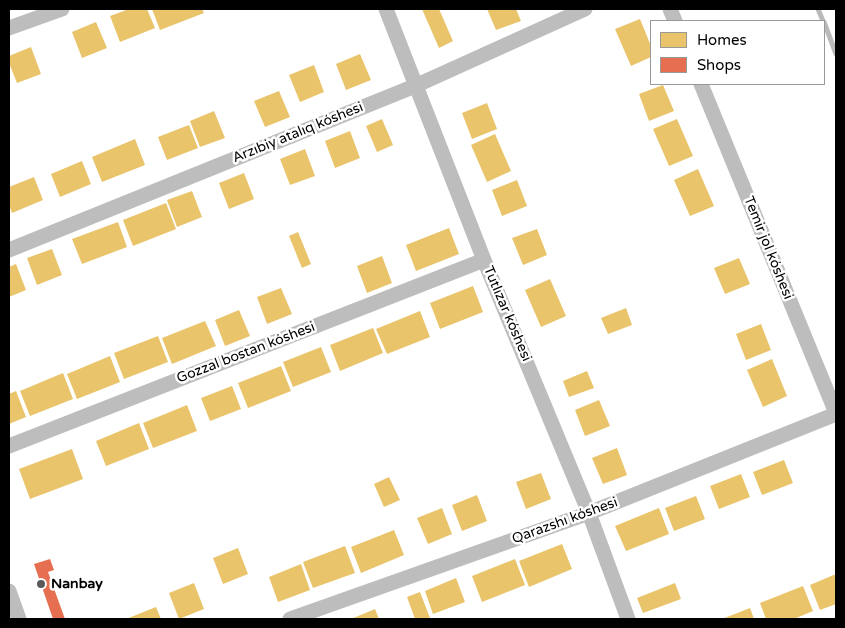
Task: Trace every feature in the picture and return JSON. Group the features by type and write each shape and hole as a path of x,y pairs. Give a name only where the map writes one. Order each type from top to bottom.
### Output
{"street":[{"path":"9,28 62,9"},
{"name":"Tutlızar kóshesi","path":"386,9 484,260 589,513 628,619"},
{"name":"Arzıbiy atalıq kóshesi","path":"9,250 415,86 585,9"},
{"name":"Temir jol kóshesi","path":"701,85 836,414"},
{"name":"Gozzal bostan kóshesi","path":"9,446 484,260"},
{"name":"Qarazshı kóshesi","path":"290,619 589,513 836,414"},
{"path":"9,592 19,619"}],"building: Homes":[{"path":"129,9 147,9 155,28 120,42 110,16"},
{"path":"152,9 202,9 204,13 160,30"},
{"path":"422,9 439,9 453,41 439,48"},
{"path":"487,9 516,9 521,21 496,30"},
{"path":"640,19 650,44 650,57 631,66 615,29"},
{"path":"96,22 107,48 82,58 72,32"},
{"path":"31,47 41,74 17,83 9,63 9,56"},
{"path":"360,54 371,80 346,90 336,64"},
{"path":"314,65 324,92 300,102 289,75"},
{"path":"663,85 674,111 649,121 639,94"},
{"path":"279,91 290,117 265,127 254,101"},
{"path":"487,103 497,129 472,139 462,113"},
{"path":"214,111 225,138 200,147 190,121"},
{"path":"382,119 393,145 377,152 366,126"},
{"path":"677,119 693,156 669,166 653,129"},
{"path":"189,125 198,148 167,160 158,137"},
{"path":"350,131 360,158 335,168 325,141"},
{"path":"495,134 511,171 487,182 471,145"},
{"path":"135,139 145,165 102,182 92,157"},
{"path":"305,149 315,176 290,185 280,159"},
{"path":"82,161 91,184 60,197 51,174"},
{"path":"698,169 714,206 690,216 674,180"},
{"path":"244,173 254,199 229,209 219,183"},
{"path":"34,177 43,200 12,213 9,205 9,187"},
{"path":"517,180 527,206 502,216 492,190"},
{"path":"192,191 202,217 177,227 167,200"},
{"path":"166,203 176,229 133,246 123,220"},
{"path":"118,222 127,247 82,264 72,239"},
{"path":"449,228 459,254 416,271 406,245"},
{"path":"537,229 547,255 523,265 512,238"},
{"path":"298,232 311,264 302,268 289,236"},
{"path":"52,249 62,275 37,285 27,258"},
{"path":"382,256 392,283 367,293 357,266"},
{"path":"739,258 750,284 725,294 714,268"},
{"path":"16,264 26,290 9,297 9,267"},
{"path":"550,279 566,316 541,327 525,290"},
{"path":"473,286 483,312 440,329 430,303"},
{"path":"281,288 292,314 267,324 257,297"},
{"path":"626,308 632,325 608,334 601,318"},
{"path":"239,310 250,336 225,346 215,320"},
{"path":"420,311 430,337 387,354 376,329"},
{"path":"205,321 216,346 172,364 162,338"},
{"path":"761,324 771,350 746,360 736,334"},
{"path":"373,328 383,353 340,371 330,345"},
{"path":"158,336 168,362 124,379 114,353"},
{"path":"321,347 331,372 293,387 283,362"},
{"path":"110,356 120,382 77,399 67,374"},
{"path":"772,359 787,396 763,407 747,370"},
{"path":"281,366 291,391 248,408 238,383"},
{"path":"587,371 594,388 569,397 563,381"},
{"path":"63,373 73,399 30,416 20,391"},
{"path":"232,386 241,409 210,421 201,398"},
{"path":"16,391 26,417 9,424 9,394"},
{"path":"599,400 610,426 585,436 575,410"},
{"path":"187,405 197,431 153,448 143,423"},
{"path":"139,423 149,449 106,466 96,441"},
{"path":"617,448 627,475 603,484 592,458"},
{"path":"72,449 83,479 30,499 19,469"},
{"path":"784,460 793,483 762,495 753,472"},
{"path":"541,473 551,499 526,509 516,482"},
{"path":"741,474 750,497 719,509 710,486"},
{"path":"389,477 400,500 384,507 374,484"},
{"path":"477,495 487,521 462,531 452,505"},
{"path":"696,496 705,519 674,531 665,508"},
{"path":"442,508 452,534 428,544 417,518"},
{"path":"659,508 669,534 626,551 615,526"},
{"path":"394,530 404,555 361,573 351,547"},
{"path":"562,544 572,569 529,587 519,561"},
{"path":"345,546 355,573 313,588 303,562"},
{"path":"238,548 248,574 223,584 213,558"},
{"path":"515,559 525,585 482,602 472,576"},
{"path":"301,564 310,590 278,602 269,577"},
{"path":"836,574 836,604 820,610 810,585"},
{"path":"456,578 465,602 433,614 425,591"},
{"path":"194,583 204,609 179,619 169,593"},
{"path":"675,583 681,599 643,613 637,598"},
{"path":"803,586 813,611 794,619 766,619 760,603"},
{"path":"420,592 430,618 415,619 407,597"},
{"path":"156,607 161,619 126,619"},
{"path":"750,608 754,619 722,619"},
{"path":"375,609 379,619 351,619"}],"building: Shops":[{"path":"50,559 54,570 48,572 65,619 53,619 34,564"}],"waterway":[{"path":"818,9 823,20"},
{"path":"825,25 836,54"}],"place":[{"name":"Nanbay","path":"41,584"}]}
